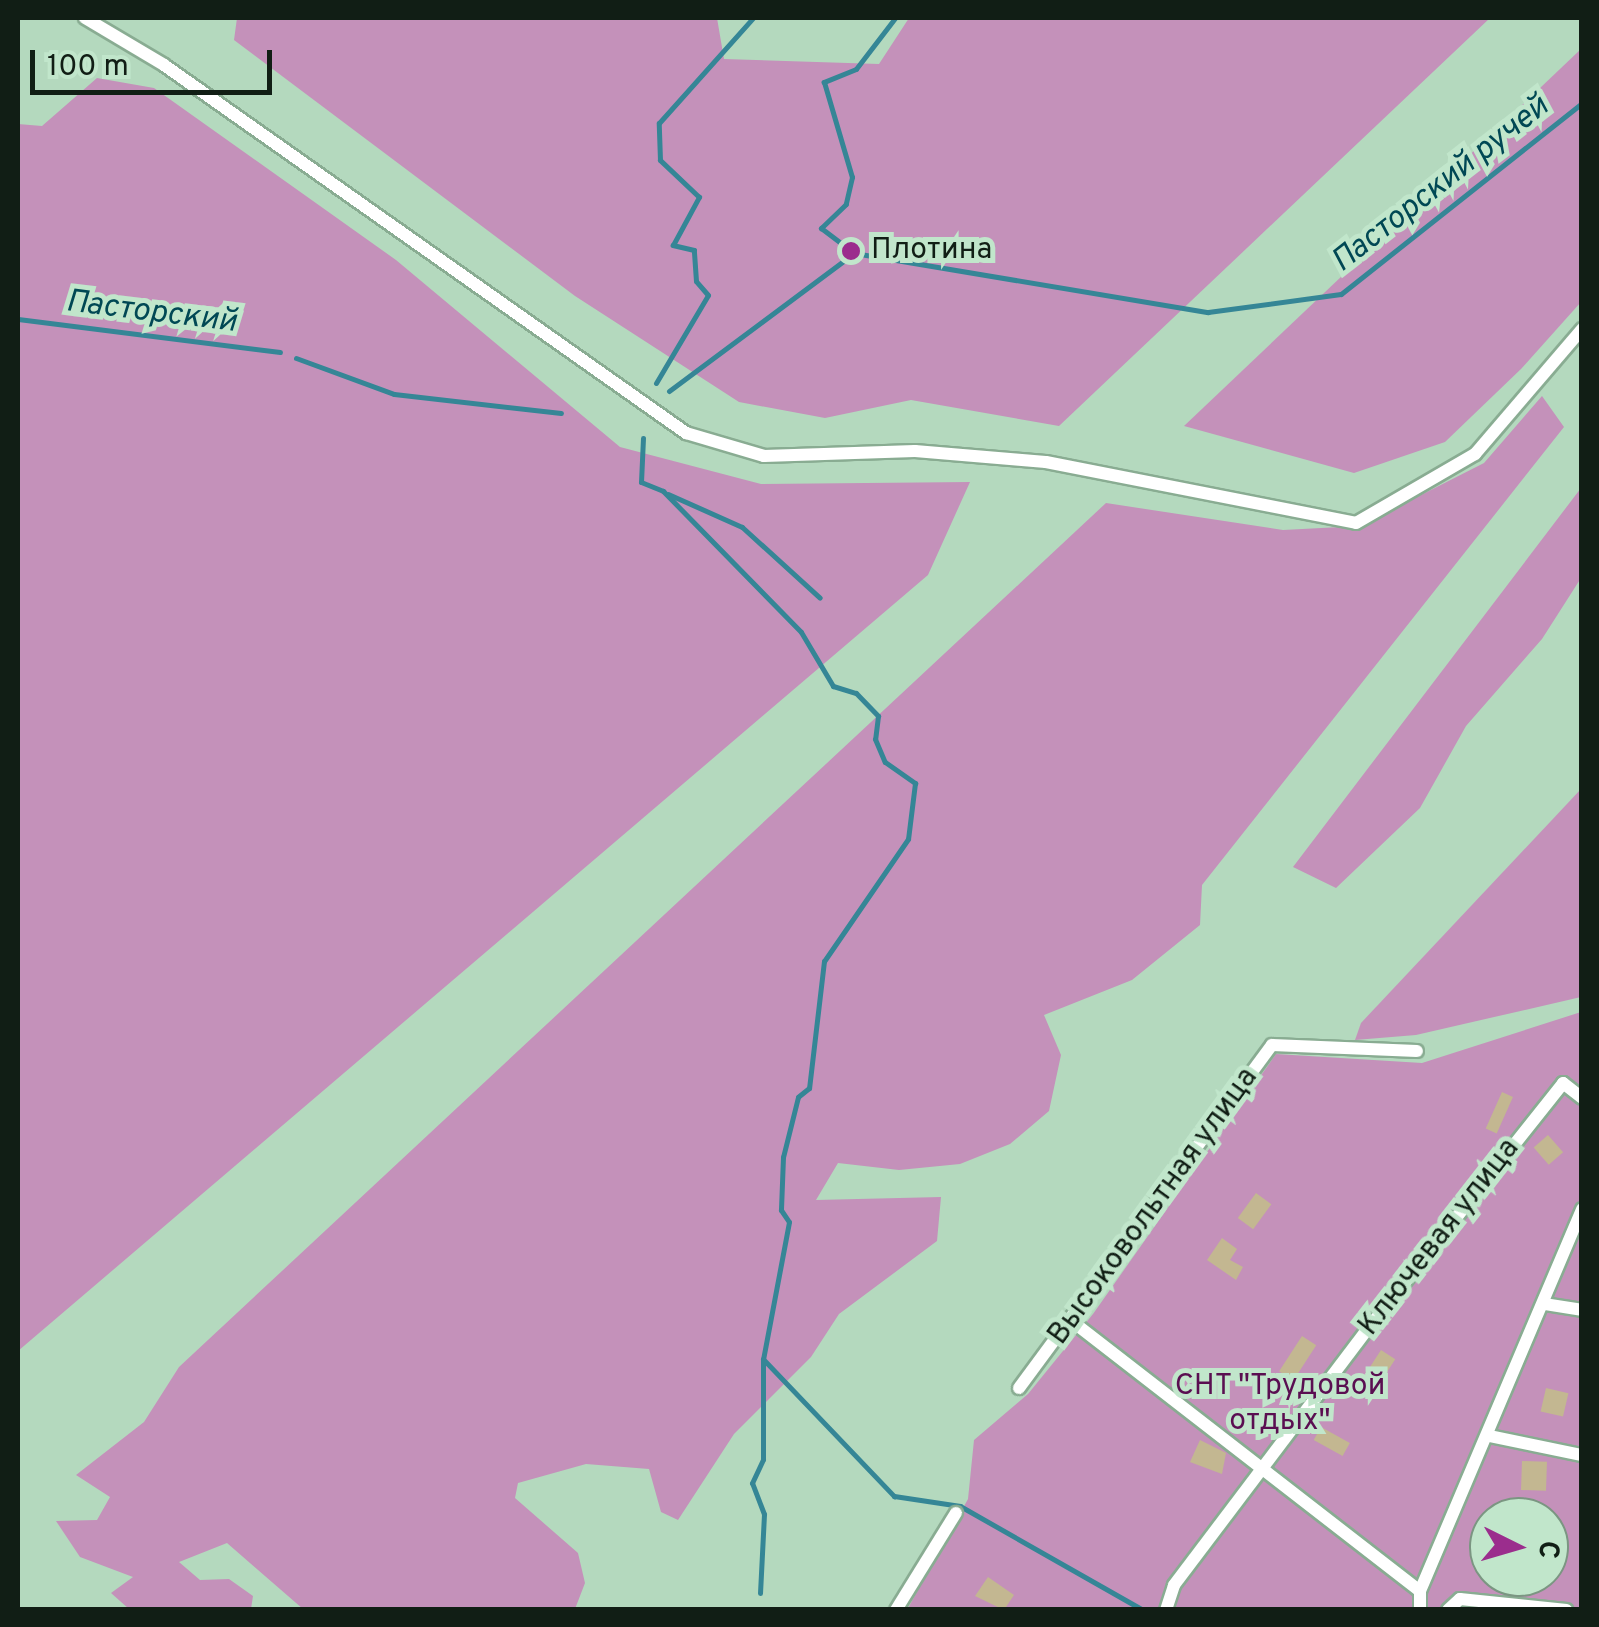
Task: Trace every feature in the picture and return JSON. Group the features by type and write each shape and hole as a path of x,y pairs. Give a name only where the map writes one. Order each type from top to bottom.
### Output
{"street":[{"path":"85,18 686,433 764,456 915,451 1046,462 1356,522 1475,454 1582,329"},
{"name":"Высоковольтная улица","path":"1019,1388 1073,1322 1272,1045 1418,1050"},
{"name":"Ключевая улица","path":"1166,1610 1174,1586 1563,1083 1582,1098"},
{"path":"1420,1610 1420,1592 1546,1304 1582,1209"},
{"path":"1546,1304 1582,1310"},
{"path":"1073,1322 1420,1592"},
{"path":"1490,1436 1582,1455"},
{"path":"896,1610 956,1513"},
{"path":"1448,1610 1460,1599 1566,1610"}],"green space":[{"path":"237,18 717,18 724,59 879,64 909,18 1490,18 1059,426 911,400 825,418 739,402 575,296 234,40"},
{"path":"1581,49 1581,302 1521,369 1445,442 1354,473 1184,426"},
{"path":"97,78 154,88 396,260 620,447 761,484 970,482 928,575 18,1351 18,124 42,126"},
{"path":"1542,396 1564,427 1202,885 1200,925 1132,980 1044,1015 1061,1055 1049,1111 1010,1144 960,1164 899,1170 838,1163 816,1200 941,1197 937,1241 839,1314 811,1357 734,1434 678,1520 661,1512 649,1469 586,1464 518,1483 515,1498 578,1553 585,1583 575,1609 303,1609 227,1543 179,1562 200,1580 229,1579 253,1596 251,1609 129,1609 111,1593 133,1577 80,1557 56,1521 97,1520 110,1497 76,1475 144,1422 179,1367 1106,503 1283,530 1360,526 1484,463"},
{"path":"1581,488 1581,578 1542,639 1466,726 1420,808 1336,888 1293,867"},
{"path":"1581,789 1581,997 1416,1035 1355,1040 1361,1023"},
{"name":"СНТ \"Трудовой отдых\"","path":"1581,1012 1581,1609 907,1610 968,1499 974,1440 1028,1394 1093,1314 1276,1054 1422,1063"}],"building":[{"path":"1502,1092 1513,1097 1497,1133 1486,1129"},
{"path":"1548,1135 1563,1152 1549,1165 1534,1147"},
{"path":"1256,1193 1271,1204 1253,1229 1238,1218"},
{"path":"1222,1238 1237,1249 1230,1260 1243,1267 1236,1280 1207,1260"},
{"path":"1302,1336 1316,1345 1293,1380 1279,1371"},
{"path":"1381,1350 1395,1359 1377,1388 1362,1379"},
{"path":"1546,1388 1568,1393 1563,1417 1541,1411"},
{"path":"1321,1427 1350,1443 1343,1456 1314,1440"},
{"path":"1200,1440 1226,1453 1222,1474 1190,1462"},
{"path":"1522,1461 1547,1462 1546,1491 1521,1490"},
{"path":"988,1577 1014,1595 1004,1610 975,1596"}],"waterway":[{"path":"656,383 708,295 696,281 694,250 673,245 699,197 660,160 659,123 753,18"},
{"name":"Пасторский ручей","path":"895,18 856,69 824,82 852,177 846,204 821,228 854,253 1208,312 1341,294 1582,103"},
{"path":"669,391 854,253"},
{"name":"Пасторский","path":"18,319 280,352"},
{"path":"296,358 394,394 561,413"},
{"path":"643,438 641,482 663,491 801,632 833,686 856,693 878,716 875,739 885,762 915,783 908,839 824,961 809,1088 798,1097 783,1157 781,1210 789,1222 763,1359 894,1496 960,1506 1143,1610"},
{"path":"668,494 742,527 820,598"},
{"path":"760,1593 764,1514 752,1483 763,1459 763,1359"}],"place":[{"name":"Плотина","path":"851,251"}]}
